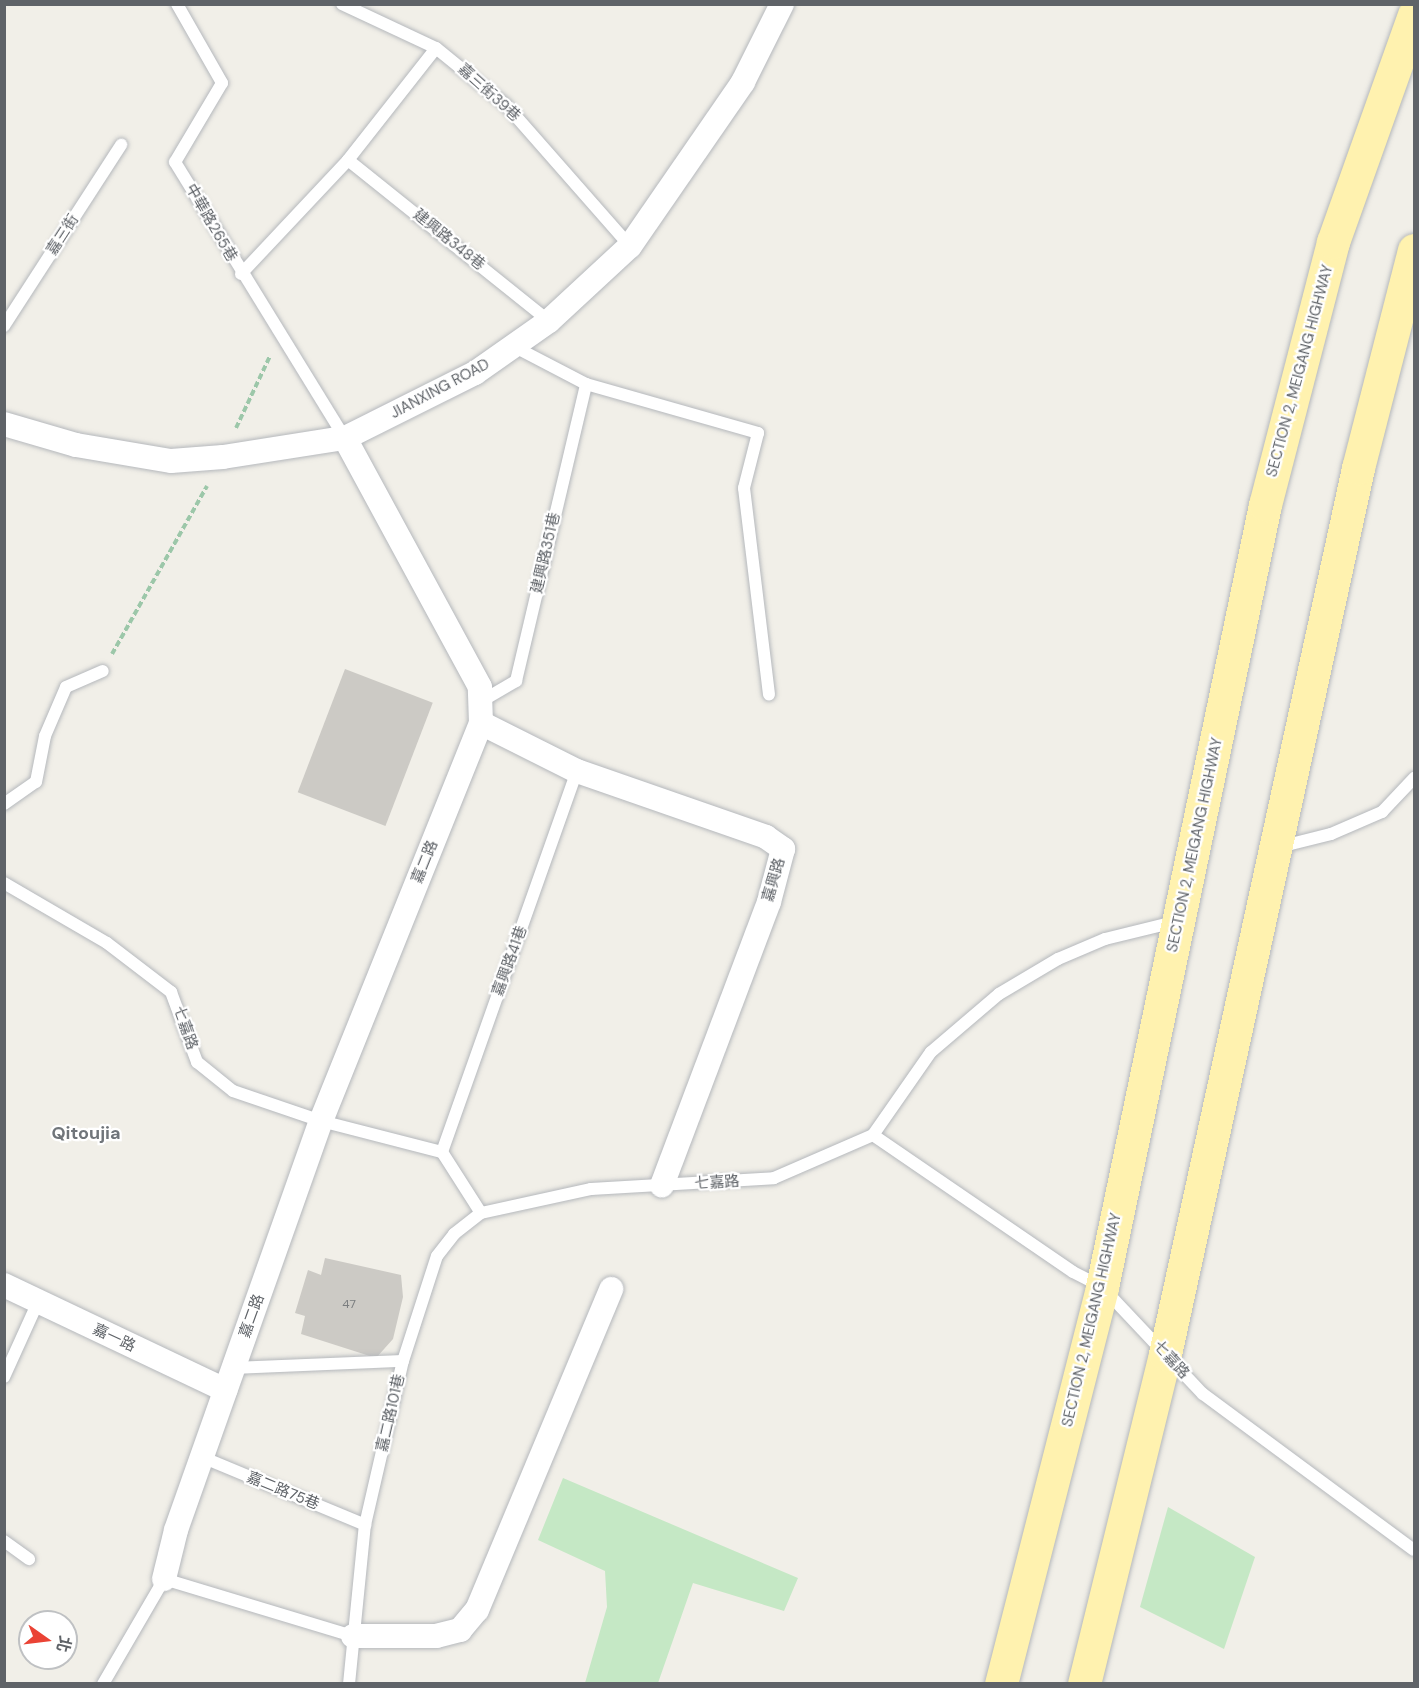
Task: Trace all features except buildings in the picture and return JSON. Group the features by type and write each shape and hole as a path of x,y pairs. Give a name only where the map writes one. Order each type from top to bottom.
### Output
{"main road":[{"name":"SECTION 2, MEIGANG HIGHWAY","path":"1001,1683 1102,1287 1265,505 1328,265 1414,15"},
{"path":"1084,1683 1165,1354 1358,468 1414,250"}],"street":[{"name":"JIANXING ROAD","path":"4,424 76,445 171,461 223,457 345,438 475,373 549,321 630,246 743,82 782,4"},
{"path":"345,438 480,687 480,712"},
{"name":"嘉興路","path":"480,712 577,771 766,837 783,849 769,902 662,1185"},
{"name":"嘉二路","path":"164,1579 176,1530 321,1121 480,712"},
{"name":"嘉一路","path":"4,1285 38,1302 229,1379"},
{"path":"353,1636 436,1636 460,1630 477,1610 612,1289"}],"lane":[{"name":"中華路265巷","path":"177,4 222,83 176,162 241,274 345,438"},
{"name":"嘉三街39巷","path":"342,4 436,48 506,105 630,246"},
{"path":"241,274 348,160 436,48"},
{"name":"嘉三街","path":"4,326 121,145"},
{"name":"建興路348巷","path":"348,160 549,321"},
{"path":"513,346 586,384 758,433 744,488 769,694"},
{"name":"建興路351巷","path":"480,712 516,681 586,384"},
{"path":"4,804 36,782 45,736 66,687 103,671"},
{"name":"嘉興路41巷","path":"442,1152 577,771"},
{"path":"1275,848 1331,834 1382,812 1414,778"},
{"name":"七嘉路","path":"4,883 107,943 171,992 197,1062 233,1091 321,1121 442,1152"},
{"path":"873,1135 931,1052 999,994 1058,959 1105,939 1179,921"},
{"name":"七嘉路","path":"481,1213 591,1189 774,1179 873,1135 1073,1272 1102,1287 1203,1394 1414,1550"},
{"path":"442,1152 481,1213"},
{"name":"嘉二路101巷","path":"349,1683 365,1525 403,1361 437,1256 454,1234 481,1213"},
{"path":"4,1377 38,1302"},
{"path":"229,1379 403,1361"},
{"name":"嘉二路75巷","path":"202,1457 365,1525"},
{"path":"4,1541 29,1559"},
{"path":"103,1683 164,1579 353,1636"}],"path":[{"path":"103,671 223,457 280,336"}],"green space":[{"path":"563,1478 798,1578 784,1611 693,1583 658,1683 585,1683 607,1607 605,1571 538,1540"},
{"path":"1168,1507 1255,1557 1224,1649 1140,1607"}],"district":[{"name":"Qitoujia","path":"86,1133"}]}
